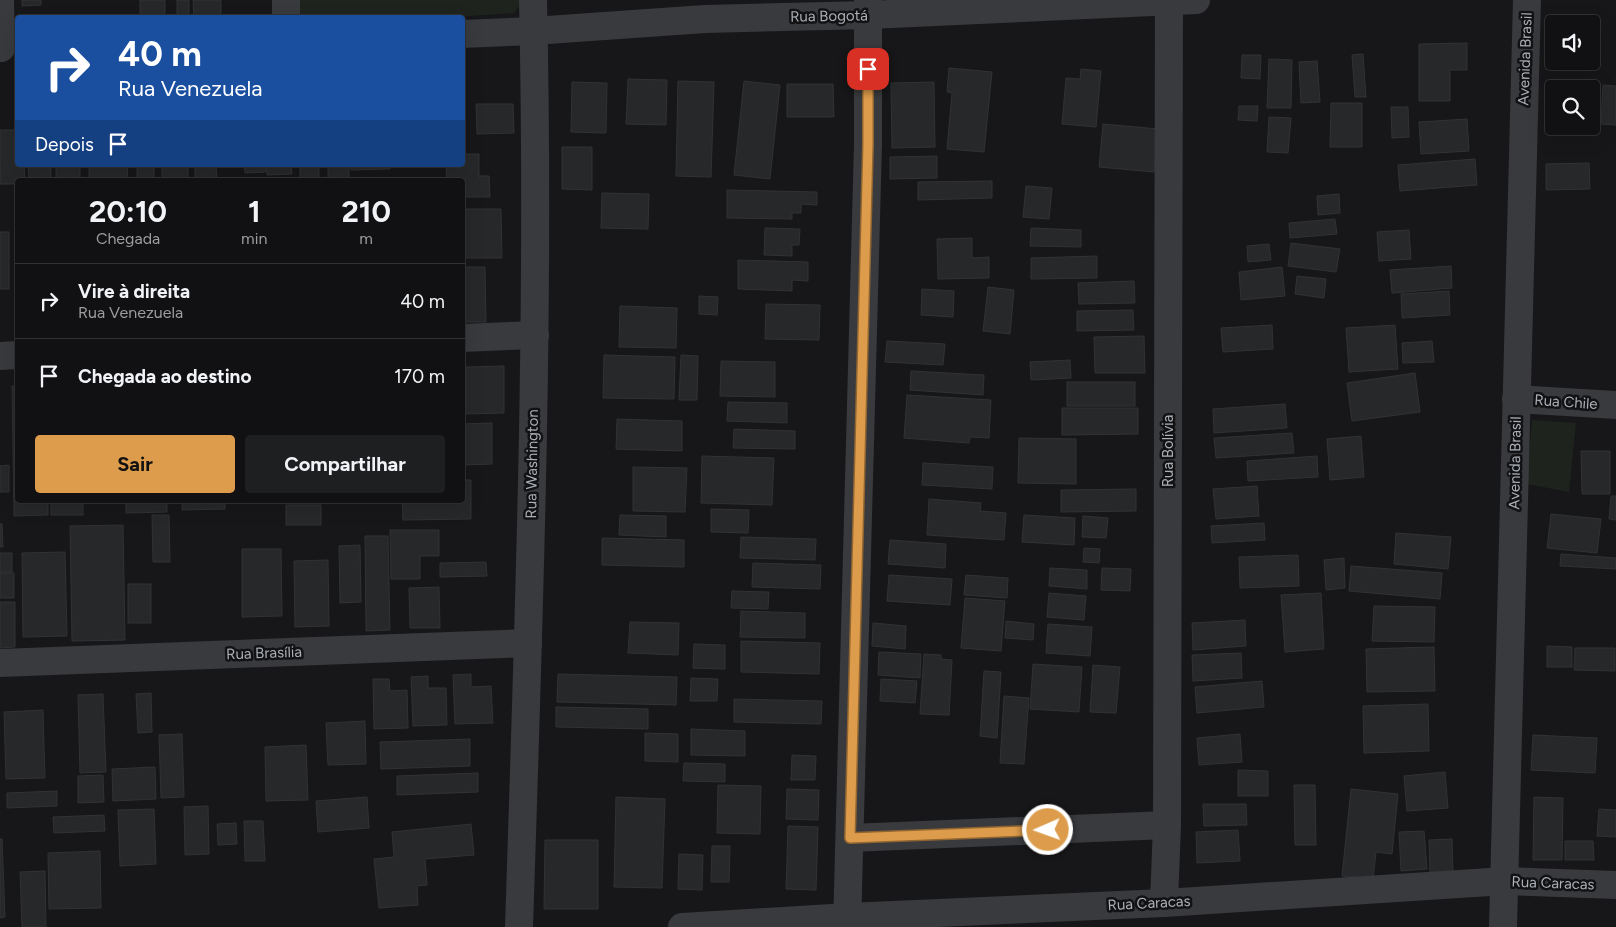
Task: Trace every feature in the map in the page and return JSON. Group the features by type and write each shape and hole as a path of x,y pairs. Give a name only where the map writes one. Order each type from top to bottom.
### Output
{"street":[{"path":"0,0 6,48"},
{"path":"286,0 286,15"},
{"name":"Rua Washington","path":"519,927 535,335 532,0"},
{"name":"Rua Bogotá","path":"465,34 868,8 1196,0"},
{"name":"Avenida Brasil","path":"1503,927 1526,0"},
{"name":"Rua Bolívia","path":"1164,903 1167,825 1169,1"},
{"path":"848,922 868,144 868,8"},
{"path":"465,338 535,335"},
{"path":"0,356 15,355"},
{"name":"Rua Chile","path":"1516,399 1616,405"},
{"name":"Rua Brasília","path":"0,663 528,643"},
{"path":"850,838 1167,825"},
{"name":"Rua Caracas","path":"682,927 848,922 1505,881 1616,885"}],"shaded area":[{"path":"297,0 522,0 522,3 514,13 465,16 297,15"},
{"path":"1532,420 1576,423 1569,492 1527,484"}],"building":[{"path":"22,0 41,0 41,5 22,6"},
{"path":"140,0 165,0 165,15 140,15"},
{"path":"177,0 189,0 189,15 177,15"},
{"path":"193,0 221,0 221,15 194,15"},
{"path":"1467,43 1467,70 1450,70 1450,101 1419,101 1419,44"},
{"path":"1363,54 1366,97 1355,97 1352,55"},
{"path":"1242,55 1261,55 1260,79 1241,78"},
{"path":"1269,59 1292,60 1291,108 1267,108"},
{"path":"1317,61 1320,102 1301,103 1299,62"},
{"path":"949,68 992,72 984,152 947,149 952,93 947,92"},
{"path":"1081,69 1101,71 1096,127 1062,124 1066,78 1080,79"},
{"path":"628,79 667,80 666,125 626,124"},
{"path":"678,81 714,82 711,177 676,176"},
{"path":"744,81 780,85 770,179 734,175"},
{"path":"572,82 607,83 606,133 571,132"},
{"path":"934,82 935,147 892,148 891,83"},
{"path":"787,84 833,84 834,117 787,117"},
{"path":"1603,85 1616,86 1616,125 1601,124"},
{"path":"1331,103 1362,103 1362,147 1330,147"},
{"path":"476,104 513,104 514,133 477,134"},
{"path":"1239,106 1258,106 1257,121 1238,120"},
{"path":"1391,107 1408,107 1409,137 1392,138"},
{"path":"1269,117 1291,118 1288,153 1267,152"},
{"path":"1467,119 1469,151 1421,154 1419,122"},
{"path":"1103,124 1158,129 1154,172 1099,167"},
{"path":"0,130 15,130 15,167 24,167 25,178 15,178 15,184 0,184"},
{"path":"562,147 592,147 592,190 562,189"},
{"path":"465,154 479,154 479,176 489,176 490,197 465,197 465,178 447,178 446,167 465,167"},
{"path":"937,156 937,178 890,179 890,157"},
{"path":"1475,159 1477,185 1400,191 1398,165"},
{"path":"1589,163 1590,189 1546,190 1546,164"},
{"path":"28,167 51,167 51,178 29,178"},
{"path":"56,167 80,167 80,178 56,178"},
{"path":"89,167 127,167 128,178 89,178"},
{"path":"137,167 154,167 154,178 137,178"},
{"path":"162,167 188,167 188,178 162,178"},
{"path":"195,167 216,167 217,178 195,178"},
{"path":"244,167 266,167 266,172 245,173"},
{"path":"267,167 291,167 292,174 267,175"},
{"path":"300,167 319,167 319,178 300,178"},
{"path":"328,167 349,167 349,178 328,178"},
{"path":"351,167 390,167 390,169 351,170"},
{"path":"992,181 992,198 918,200 918,182"},
{"path":"1026,186 1052,188 1049,219 1023,217"},
{"path":"727,190 817,192 817,205 801,204 801,213 792,213 792,219 727,218"},
{"path":"602,193 649,194 648,229 601,228"},
{"path":"1339,194 1340,213 1318,215 1317,196"},
{"path":"465,209 501,209 502,258 465,258"},
{"path":"1335,219 1337,234 1290,238 1289,223"},
{"path":"765,228 800,229 799,245 792,245 792,256 764,255"},
{"path":"1031,228 1081,230 1081,247 1030,246"},
{"path":"1409,230 1411,259 1379,261 1377,232"},
{"path":"0,232 9,232 9,289 0,289"},
{"path":"972,238 972,258 989,257 989,278 938,279 937,239"},
{"path":"1291,243 1340,249 1336,272 1288,266"},
{"path":"1269,244 1271,260 1248,262 1247,246"},
{"path":"1097,256 1097,278 1031,279 1031,258"},
{"path":"738,260 808,262 808,281 792,280 792,291 738,289"},
{"path":"1451,266 1452,288 1392,293 1390,270"},
{"path":"465,267 485,267 486,322 465,322"},
{"path":"1282,267 1285,296 1241,300 1239,272"},
{"path":"1297,276 1326,279 1324,298 1295,294"},
{"path":"1134,281 1135,303 1079,304 1078,283"},
{"path":"988,287 1014,290 1010,334 983,331"},
{"path":"922,289 954,291 953,317 921,315"},
{"path":"1449,291 1450,315 1402,318 1401,294"},
{"path":"699,296 718,297 717,315 699,314"},
{"path":"766,304 820,305 819,340 765,339"},
{"path":"620,306 677,308 676,348 619,347"},
{"path":"1133,310 1134,330 1077,331 1077,311"},
{"path":"1272,325 1273,349 1223,352 1221,328"},
{"path":"1395,325 1398,369 1349,372 1346,328"},
{"path":"1144,336 1145,373 1095,373 1094,337"},
{"path":"887,341 945,344 943,365 885,362"},
{"path":"1432,341 1434,362 1403,363 1402,343"},
{"path":"604,355 675,357 674,399 603,398"},
{"path":"681,355 698,356 697,400 679,400"},
{"path":"1070,360 1071,378 1031,380 1030,362"},
{"path":"721,361 775,362 775,397 720,396"},
{"path":"504,366 504,413 466,414 466,367"},
{"path":"911,371 984,375 983,395 910,390"},
{"path":"1415,373 1420,412 1352,421 1347,383"},
{"path":"1067,382 1135,382 1135,406 1067,406"},
{"path":"12,386 15,386 15,503 48,503 48,515 14,516"},
{"path":"907,395 991,400 989,438 970,437 969,443 904,438"},
{"path":"728,402 787,403 787,423 727,421"},
{"path":"1285,404 1287,428 1214,433 1213,409"},
{"path":"1062,408 1138,408 1138,434 1062,435"},
{"path":"617,419 682,421 682,451 616,449"},
{"path":"492,423 492,464 465,465 465,424"},
{"path":"734,429 795,431 795,449 733,448"},
{"path":"1292,433 1294,453 1216,458 1214,438"},
{"path":"1361,436 1364,477 1330,480 1327,439"},
{"path":"1019,438 1076,439 1076,484 1018,483"},
{"path":"1581,451 1610,451 1610,494 1582,494"},
{"path":"702,456 774,458 772,505 701,503"},
{"path":"1317,456 1318,477 1248,481 1247,461"},
{"path":"923,463 993,467 992,489 922,485"},
{"path":"9,465 9,492 0,492 0,466"},
{"path":"633,467 687,468 685,512 633,511"},
{"path":"465,480 471,480 471,519 403,520 402,503 465,503"},
{"path":"1257,486 1259,516 1216,519 1213,489"},
{"path":"1136,489 1136,511 1061,512 1061,490"},
{"path":"1611,496 1616,496 1616,520 1609,519"},
{"path":"929,499 981,503 980,511 1006,513 1004,540 927,535"},
{"path":"51,503 83,503 83,515 51,515"},
{"path":"126,503 167,503 167,512 126,513"},
{"path":"182,503 225,503 225,509 182,510"},
{"path":"286,505 321,505 321,525 286,525"},
{"path":"711,509 749,510 748,533 711,532"},
{"path":"1551,514 1601,519 1597,553 1547,548"},
{"path":"152,515 169,515 170,562 153,562"},
{"path":"620,515 666,516 666,537 619,535"},
{"path":"1024,515 1075,518 1074,545 1022,542"},
{"path":"1083,516 1108,518 1106,538 1082,537"},
{"path":"1264,523 1265,540 1212,543 1211,526"},
{"path":"0,524 2,524 3,547 0,547"},
{"path":"123,525 125,640 72,641 70,526"},
{"path":"390,530 439,530 439,556 420,556 420,579 391,579"},
{"path":"1396,533 1451,537 1448,569 1394,564"},
{"path":"365,536 388,536 390,630 366,631"},
{"path":"741,537 816,539 815,560 740,558"},
{"path":"602,538 684,540 684,567 602,565"},
{"path":"890,540 946,544 945,568 888,564"},
{"path":"360,545 361,602 340,603 339,546"},
{"path":"1084,548 1100,549 1099,563 1083,562"},
{"path":"242,549 281,549 282,616 242,617"},
{"path":"65,552 67,636 23,637 22,553"},
{"path":"0,553 12,553 12,572 0,572"},
{"path":"1561,554 1616,558 1616,569 1560,566"},
{"path":"1298,555 1299,586 1240,588 1239,557"},
{"path":"1344,558 1345,588 1326,590 1324,560"},
{"path":"328,560 329,626 295,627 294,561"},
{"path":"486,562 487,576 440,577 440,563"},
{"path":"753,563 821,565 820,589 752,587"},
{"path":"1351,566 1442,573 1440,599 1349,591"},
{"path":"1050,568 1087,570 1087,589 1049,586"},
{"path":"1102,568 1131,569 1130,591 1101,590"},
{"path":"0,573 14,573 14,598 0,598"},
{"path":"889,575 952,579 950,605 887,601"},
{"path":"966,575 1008,578 1007,598 964,595"},
{"path":"128,584 151,584 151,623 128,623"},
{"path":"439,587 440,628 410,628 409,588"},
{"path":"732,591 769,592 768,609 731,608"},
{"path":"1049,593 1086,596 1084,620 1047,617"},
{"path":"1321,593 1324,649 1285,652 1281,595"},
{"path":"965,598 1005,601 1001,651 961,648"},
{"path":"0,602 15,602 15,647 0,648"},
{"path":"1374,606 1435,607 1434,642 1372,641"},
{"path":"741,611 805,613 805,638 740,637"},
{"path":"1245,620 1246,646 1193,650 1192,623"},
{"path":"1006,621 1034,624 1033,640 1005,638"},
{"path":"630,622 679,623 678,655 628,653"},
{"path":"873,623 906,626 905,649 872,646"},
{"path":"1048,624 1092,627 1090,656 1046,653"},
{"path":"741,641 820,643 819,674 741,672"},
{"path":"694,644 725,645 725,669 693,668"},
{"path":"1547,646 1572,647 1572,667 1547,667"},
{"path":"1434,647 1435,691 1367,692 1366,649"},
{"path":"1575,648 1615,648 1615,671 1574,670"},
{"path":"879,652 921,654 920,678 878,675"},
{"path":"1241,653 1242,678 1193,681 1192,655"},
{"path":"924,654 941,655 941,659 952,660 949,715 920,714"},
{"path":"1033,664 1082,667 1079,712 1030,709"},
{"path":"1093,665 1120,667 1116,713 1090,712"},
{"path":"984,671 1001,672 997,738 980,736"},
{"path":"471,674 471,687 491,686 493,723 455,724 453,675"},
{"path":"558,674 677,677 676,705 557,702"},
{"path":"428,676 428,688 446,688 447,725 413,726 411,677"},
{"path":"691,678 718,679 717,701 690,701"},
{"path":"373,679 389,679 390,691 407,690 408,728 374,729"},
{"path":"881,679 917,681 915,703 880,701"},
{"path":"1262,681 1264,707 1197,713 1195,687"},
{"path":"151,693 152,732 138,733 136,694"},
{"path":"103,694 106,772 80,773 78,695"},
{"path":"1004,696 1029,698 1024,764 1000,763"},
{"path":"734,699 822,701 821,724 734,722"},
{"path":"1428,704 1429,751 1364,753 1363,706"},
{"path":"556,707 648,709 648,729 556,727"},
{"path":"43,710 45,778 6,779 4,712"},
{"path":"365,721 366,764 328,765 326,723"},
{"path":"691,729 745,731 745,756 691,755"},
{"path":"645,733 678,734 678,762 645,761"},
{"path":"182,734 184,797 161,798 159,735"},
{"path":"1240,734 1242,762 1199,765 1197,738"},
{"path":"1533,735 1597,738 1595,773 1531,770"},
{"path":"470,739 470,766 381,769 380,742"},
{"path":"306,745 308,800 266,801 265,747"},
{"path":"792,755 816,756 815,780 791,780"},
{"path":"684,763 725,764 725,782 683,781"},
{"path":"155,767 156,799 113,801 112,769"},
{"path":"1238,770 1268,771 1268,796 1238,796"},
{"path":"1445,772 1448,808 1407,811 1404,776"},
{"path":"478,773 478,792 397,795 397,776"},
{"path":"103,775 104,802 78,803 78,776"},
{"path":"718,785 761,786 760,834 717,833"},
{"path":"1294,785 1315,785 1316,845 1295,845"},
{"path":"787,789 819,790 818,820 786,819"},
{"path":"1351,789 1398,794 1392,854 1376,852 1373,879 1342,876"},
{"path":"57,791 57,806 7,808 7,793"},
{"path":"367,797 369,828 318,832 316,801"},
{"path":"616,797 665,799 662,888 614,887"},
{"path":"1534,797 1563,798 1562,860 1533,860"},
{"path":"1203,804 1246,804 1247,825 1204,826"},
{"path":"208,806 209,854 185,855 184,807"},
{"path":"154,809 156,864 120,866 118,810"},
{"path":"1599,809 1616,810 1616,837 1597,836"},
{"path":"104,815 105,831 54,833 53,817"},
{"path":"244,821 263,821 265,861 245,861"},
{"path":"236,823 237,844 218,845 217,824"},
{"path":"471,824 474,855 425,859 427,885 417,886 418,905 379,908 374,859 394,857 392,832"},
{"path":"788,826 818,827 816,890 786,889"},
{"path":"1238,830 1240,861 1197,863 1196,832"},
{"path":"1424,831 1427,869 1401,871 1399,832"},
{"path":"0,839 2,839 5,917 0,918"},
{"path":"1452,839 1453,873 1430,874 1429,840"},
{"path":"545,840 598,840 598,909 544,909"},
{"path":"1565,841 1593,841 1594,860 1565,860"},
{"path":"712,846 730,846 729,882 711,882"},
{"path":"100,851 101,908 49,909 48,853"},
{"path":"679,854 703,855 702,890 678,889"},
{"path":"45,871 46,927 22,927 20,872"}],"route":[{"path":"868,69 868,144 850,838 1048,830"}]}
